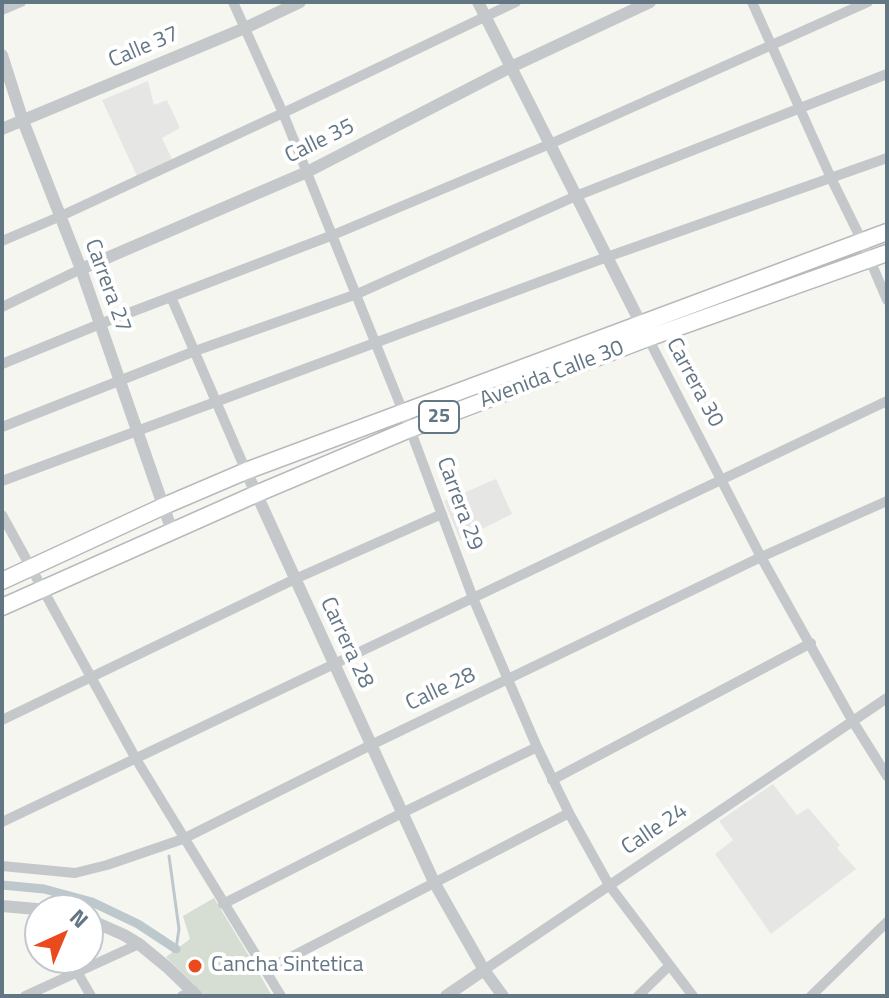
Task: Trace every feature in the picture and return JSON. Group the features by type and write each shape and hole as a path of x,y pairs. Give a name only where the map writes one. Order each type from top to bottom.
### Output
{"highway":[{"name":"Avenida Calle 30","path":"2,581 246,471 407,421 645,331 887,232"},
{"name":"Avenida Calle 30","path":"645,331 887,253"},
{"name":"Avenida Calle 30","path":"2,607 256,494 407,421"}],"street":[{"path":"2,10 21,2"},
{"name":"Carrera 29","path":"233,2 283,113 407,421 473,598 552,780 609,885 693,996"},
{"name":"Calle 37","path":"2,129 300,2"},
{"name":"Carrera 30","path":"478,2 761,557 852,720 887,776"},
{"path":"2,241 283,113 516,2"},
{"name":"Calle 35","path":"2,307 81,269 307,172 511,67 650,2"},
{"path":"752,2 887,300"},
{"path":"2,364 333,235 550,144 868,2"},
{"name":"Carrera 27","path":"2,55 23,121 81,269 172,531"},
{"path":"2,427 195,351 357,294 576,196 887,74"},
{"path":"2,481 607,257 887,158"},
{"name":"Carrera 28","path":"171,297 256,494 434,882 484,970 503,996"},
{"path":"2,822 887,401"},
{"name":"Calle 28","path":"3,863 75,873 183,839 761,557 887,501"},
{"path":"2,720 295,579 442,514"},
{"path":"2,515 136,759 281,996"},
{"path":"552,780 811,643"},
{"name":"Calle 24","path":"446,996 887,698"},
{"path":"223,904 537,747"},
{"path":"266,970 569,813"},
{"path":"2,906 24,908"},
{"path":"811,996 887,922"},
{"path":"104,926 139,944 167,967 190,994"},
{"path":"104,961 139,944"},
{"path":"638,996 669,966"},
{"path":"25,996 76,974"},
{"path":"79,974 91,996"}],"shaded area":[{"path":"148,81 154,105 167,100 180,128 162,138 172,159 137,176 102,100"},
{"path":"496,479 512,514 460,540 444,501"},
{"path":"773,784 797,815 808,808 856,869 771,934 715,854 733,840 719,821"},
{"path":"214,898 272,996 205,996 166,957 190,939 183,916"}],"waterway":[{"path":"169,856 179,929 176,949"},
{"path":"2,885 44,889 92,902 138,924 176,949"}],"place":[{"name":"Cancha Sintetica","path":"195,966"}]}
